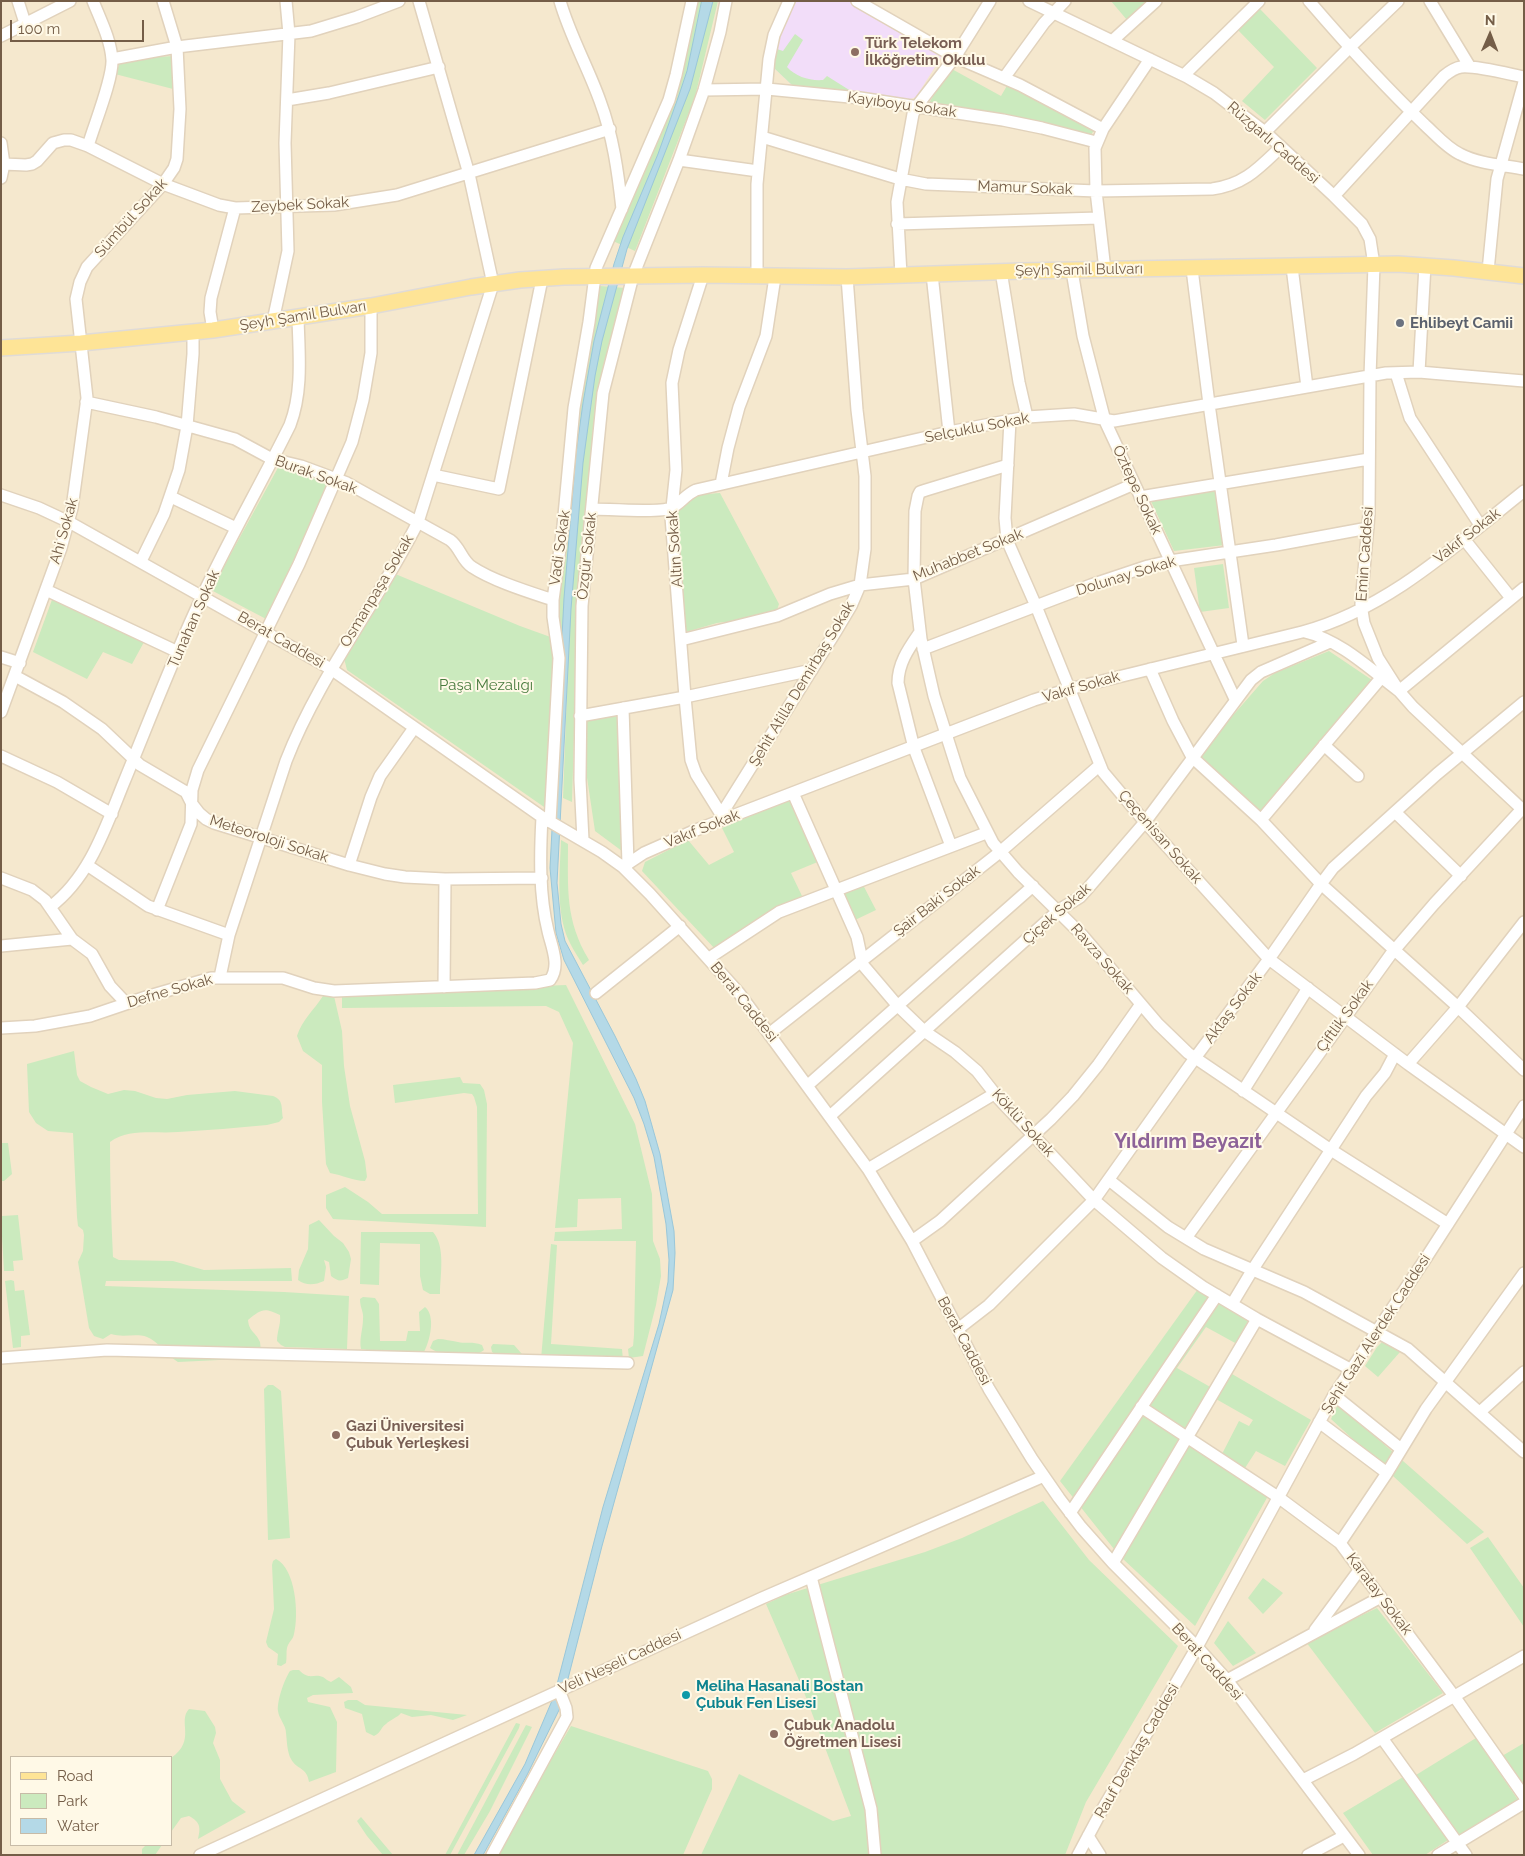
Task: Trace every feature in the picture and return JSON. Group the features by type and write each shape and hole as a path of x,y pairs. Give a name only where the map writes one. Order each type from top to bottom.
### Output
{"main road":[{"name":"Şeyh Şamil Bulvarı","path":"1,348 80,343 212,330 298,318 493,284 542,278 703,275 847,277 1374,265 1424,266 1524,276"}],"street":[{"path":"18,1 25,23"},
{"path":"1,36 70,1"},
{"path":"88,146 110,76 112,59 106,35 93,1"},
{"name":"Sümbül Sokak","path":"80,343 76,299 82,274 163,184 174,168 177,159 180,109 177,47 172,25 163,1"},
{"path":"273,321 288,250 288,207 284,143 289,34 286,1"},
{"path":"112,59 177,47 289,34 331,26 399,1"},
{"path":"419,1 469,174 493,284"},
{"path":"560,1 610,129 617,166 622,210"},
{"name":"Vadi Sokak","path":"550,980 554,972 554,956 547,928 542,878 559,658 553,617 553,600 564,526 574,408 598,276 596,268 671,95 692,1"},
{"name":"Özgür Sokak","path":"583,840 580,780 582,606 605,384 633,276 679,160 704,90 720,32 726,1"},
{"path":"757,276 758,171 771,46 774,35 790,1"},
{"path":"857,1 955,57 1004,78 1103,129"},
{"path":"901,275 897,202 909,128 917,106 955,57 990,1"},
{"name":"Rüzgarlı Caddesi","path":"1029,1 1184,75 1214,93 1265,132 1362,224 1372,247 1374,265"},
{"path":"1004,78 1052,13 1065,1"},
{"path":"1112,41 1156,1"},
{"path":"1184,75 1259,1"},
{"path":"1309,1 1349,48 1412,112 1459,154 1477,160 1524,168"},
{"path":"1265,132 1398,1"},
{"path":"1430,1 1470,67"},
{"path":"1105,270 1096,191 1094,159 1096,142 1150,59"},
{"path":"286,100 329,93 439,67"},
{"path":"1334,196 1444,76 1460,67 1470,67 1524,77"},
{"path":"1488,271 1500,164 1524,82"},
{"name":"Kayıboyu Sokak","path":"704,90 766,89 860,98 1003,120 1096,142"},
{"name":"Zeybek Sokak","path":"4,164 32,164 58,141 71,140 88,146 163,184 195,197 235,208 334,205 387,197 469,174 610,129"},
{"name":"Mamur Sokak","path":"762,138 900,179 926,184 1096,191 1212,189 1230,186 1249,175 1281,147"},
{"path":"1,142 4,164 1,178"},
{"path":"679,160 758,171"},
{"path":"212,330 211,298 235,208"},
{"path":"897,224 1100,218"},
{"name":"Emin Caddesi","path":"1374,265 1368,528 1361,609 1364,623 1378,658 1399,691 1413,707 1523,810"},
{"path":"1419,372 1424,266"},
{"path":"1192,268 1209,404 1244,645"},
{"path":"1292,268 1307,386"},
{"name":"Öztepe Sokak","path":"1072,271 1083,336 1105,421 1235,699"},
{"path":"1001,272 1019,382 1027,417"},
{"path":"932,274 949,432"},
{"name":"Altın Sokak","path":"703,275 679,350 672,383 676,470 675,491 671,508 684,697 690,750 693,767 723,817"},
{"path":"721,484 736,414 766,336 775,277"},
{"name":"Şehit Atilla Demirbaş Sokak","path":"723,817 851,606 860,585 864,564 866,506 847,277"},
{"path":"433,475 499,489 542,278"},
{"name":"Osmanpaşa Sokak","path":"220,977 229,935 296,734 331,669 405,548 418,522 493,284"},
{"path":"158,910 191,824 192,790 198,770 299,564 352,442 363,400 371,354 371,306"},
{"name":"Tunahan Sokak","path":"50,908 68,892 87,866 112,814 202,595 290,425 297,402 298,318"},
{"path":"141,561 171,497 179,470 187,426 193,360 193,332"},
{"name":"Ahi Sokak","path":"1,712 69,522 75,492 86,402 85,376 80,343"},
{"name":"Selçuklu Sokak","path":"671,508 688,494 721,484 949,432 1027,417 1074,414 1105,421 1142,417 1307,386 1396,373 1419,372 1524,381"},
{"path":"1396,373 1413,423 1480,525"},
{"name":"Burak Sokak","path":"86,402 135,412 235,439 272,459 301,466 336,479 454,543 472,567 517,588 553,600"},
{"name":"Çeçenisan Sokak","path":"1010,420 1005,527 1007,540 1083,719 1103,772 1145,822 1269,960 1408,1064 1524,1147"},
{"path":"1140,497 1369,459"},
{"name":"Ravza Sokak","path":"1008,465 920,492 915,511 914,579 923,649 945,735 960,778 986,833 1000,852 1059,910 1172,1038 1195,1058 1331,1150 1448,1224"},
{"name":"Muhabbet Sokak","path":"681,640 777,616 830,594 860,585 914,579 1134,484"},
{"name":"Vakıf Sokak","path":"625,866 672,840 723,817 914,748 1027,703 1069,689 1332,623 1361,609 1400,586 1464,539 1524,490"},
{"name":"Berat Caddesi","path":"1,496 39,508 69,522 331,669 546,819 625,866 709,958 770,1032 868,1169 912,1241 990,1389 1044,1476 1070,1512 1113,1563 1197,1647 1227,1680 1359,1855"},
{"path":"171,497 236,528"},
{"path":"592,509 657,510 671,508"},
{"name":"Dolunay Sokak","path":"923,649 1091,586 1170,561 1368,528"},
{"path":"1464,539 1511,598"},
{"path":"1302,632 1316,635 1330,642 1399,691 1524,588"},
{"path":"46,590 178,652"},
{"path":"920,632 906,654 898,675 899,691 914,748 951,846"},
{"name":"Çiçek Sokak","path":"830,1116 1059,910 1080,896 1089,887 1145,822 1250,680 1261,672 1330,642"},
{"path":"1,657 20,663"},
{"path":"1150,669 1173,721 1192,757 1261,820 1320,884 1458,1007 1524,1070"},
{"path":"580,716 684,697 812,670"},
{"name":"Meteoroloji Sokak","path":"15,676 86,717 149,771 186,792 192,804 206,819 260,838 349,865 405,877 445,879 542,878"},
{"path":"1261,820 1381,678"},
{"name":"Aktaş Sokak","path":"958,1329 989,1305 1094,1200 1195,1058 1269,960 1320,884 1333,868 1462,752 1524,702"},
{"path":"623,708 625,866"},
{"path":"349,865 371,797 380,776 414,728"},
{"path":"1324,745 1358,776"},
{"path":"1,756 57,782 112,814"},
{"name":"Şair Baki Sokak","path":"770,1032 1000,852 1100,765"},
{"name":"Köklü Sokak","path":"793,793 857,938 862,961 871,976 897,1005 924,1031 972,1065 994,1094 1094,1200 1162,1258 1257,1319 1350,1369"},
{"name":"Çiftlik Sokak","path":"1186,1238 1275,1112 1394,951 1434,904 1523,810"},
{"path":"1395,812 1461,876"},
{"path":"709,958 778,912 986,833"},
{"path":"87,866 142,902 158,910 229,935"},
{"path":"1,878 32,890 50,908 72,939 92,954 110,986 126,1003"},
{"path":"444,987 445,879"},
{"path":"808,1085 1033,886"},
{"path":"1408,1064 1458,1007 1524,922"},
{"path":"596,993 680,926"},
{"path":"1,946 72,939"},
{"name":"Defne Sokak","path":"1,1028 55,1024 90,1016 202,980 220,977 283,978 314,988 334,991 535,983 550,980"},
{"path":"1243,1091 1308,988"},
{"path":"912,1241 940,1221 1034,1136 1073,1096 1098,1065 1141,1004"},
{"path":"1232,1304 1366,1096 1385,1073 1395,1054"},
{"path":"868,1169 994,1094"},
{"name":"Şehit Gazi Alerdek Caddesi","path":"1197,1647 1334,1395 1524,1106"},
{"path":"1109,1180 1168,1227 1186,1238 1204,1248 1304,1292 1408,1348 1524,1452"},
{"path":"1340,1543 1445,1381 1524,1273"},
{"path":"1070,1512 1217,1295"},
{"path":"1113,1563 1188,1439 1257,1319"},
{"path":"1,1358 107,1350 628,1363"},
{"path":"1480,1412 1524,1372"},
{"path":"1334,1395 1401,1449"},
{"name":"Karatay Sokak","path":"1141,1407 1278,1497 1340,1543 1382,1597 1524,1796"},
{"path":"1319,1422 1387,1473"},
{"name":"Veli Neşeli Caddesi","path":"200,1855 572,1684 811,1577 1044,1476"},
{"path":"1313,1634 1360,1569"},
{"path":"811,1577 871,1809 875,1855"},
{"path":"1227,1680 1382,1597"},
{"name":"Rauf Denktaş Caddesi","path":"1078,1855 1197,1647"},
{"path":"1303,1780 1382,1738 1524,1656"},
{"path":"492,1855 567,1717 566,1708 559,1690"},
{"path":"1382,1738 1466,1855"},
{"path":"1438,1855 1524,1803"},
{"path":"1088,1836 1100,1855"},
{"path":"1308,1855 1344,1836"}],"shaded area":[{"path":"1,1 1524,1 1524,1855 1,1855"},
{"name":"Türk Telekom İlköğretim Okulu","path":"796,1 850,1 942,56 916,97 908,100 793,86 774,68 774,48"}],"green space":[{"path":"695,1 718,1 695,97 635,251 613,241 665,117"},
{"path":"1111,1 1147,1 1127,20"},
{"path":"1260,9 1317,68 1265,120 1242,101 1274,67 1237,29"},
{"path":"795,34 803,40 787,67 799,76 808,79 823,80 827,76 854,93 793,86 774,68 774,48 783,51"},
{"path":"174,56 173,89 115,74 122,59"},
{"path":"950,68 1001,96 1008,84 1096,127 1091,135 929,103"},
{"path":"600,286 625,288 600,384 589,476 578,601 572,802 563,798 569,640 557,638 556,609 584,363"},
{"path":"280,464 333,480 268,620 211,590"},
{"path":"1216,488 1225,545 1174,551 1150,499"},
{"path":"720,493 779,604 777,610 734,624 717,623 686,632 675,514 685,503 694,497"},
{"path":"1223,564 1229,608 1200,612 1194,568"},
{"name":"Paşa Mezalığı","path":"393,573 556,639 547,809 347,670 344,658"},
{"path":"53,597 144,642 132,664 103,652 87,679 33,652"},
{"path":"1329,651 1372,680 1260,812 1256,812 1201,758 1202,751 1263,681 1275,673"},
{"path":"620,716 622,851 595,831 586,771 587,719"},
{"path":"791,799 820,861 791,873 802,896 768,913 716,950 642,871 645,862 688,840 709,865 734,852 722,828"},
{"path":"561,840 568,844 568,890 572,918 581,945 589,960 583,965 566,934 563,923 559,887"},
{"path":"862,883 876,910 855,920 842,891"},
{"path":"566,985 635,1124 652,1194 653,1241 660,1259 661,1276 643,1356 629,1358 628,1349 633,1346 634,1335 636,1241 554,1241 555,1232 622,1229 621,1198 578,1199 577,1227 555,1228 573,1043 559,1012 546,1006 342,1008 342,994"},
{"path":"323,996 334,996 342,1031 344,1066 350,1106 365,1161 367,1177 365,1181 330,1173 326,1164 322,1065 303,1051 297,1036 305,1020"},
{"path":"74,1051 77,1075 80,1081 108,1094 124,1090 167,1099 187,1095 235,1091 273,1096 279,1100 282,1108 283,1118 279,1122 267,1125 178,1132 143,1132 126,1135 110,1142 113,1257 119,1260 173,1261 204,1270 291,1268 292,1281 106,1281 105,1286 349,1296 347,1349 285,1347 277,1341 280,1315 266,1310 256,1313 248,1320 250,1327 260,1342 260,1358 178,1362 147,1337 111,1334 103,1339 94,1336 89,1328 78,1262 83,1251 84,1235 83,1230 78,1226 77,1217 73,1133 48,1131 36,1123 29,1112 27,1064"},
{"path":"460,1077 463,1083 480,1084 484,1090 487,1104 486,1227 333,1219 326,1208 326,1195 345,1187 382,1214 478,1214 477,1107 472,1094 464,1093 395,1103 393,1085"},
{"path":"1,1141 2,1143 8,1143 12,1174 4,1181 1,1181"},
{"path":"18,1215 23,1260 13,1261 14,1271 4,1271 1,1219 2,1216"},
{"path":"319,1220 343,1243 349,1252 351,1259 348,1278 339,1280 331,1276 329,1262 324,1260 326,1267 324,1281 307,1284 298,1280 299,1270 308,1249 309,1225"},
{"path":"361,1232 433,1232 440,1245 441,1253 440,1294 430,1294 423,1290 420,1276 420,1244 380,1243 379,1285 360,1284"},
{"path":"551,1244 557,1245 551,1344 622,1349 623,1360 541,1359"},
{"path":"5,1281 14,1281 15,1291 24,1290 30,1335 21,1336 21,1347 13,1348"},
{"path":"1198,1289 1249,1320 1237,1344 1206,1327 1177,1368 1212,1388 1114,1549 1060,1481"},
{"path":"363,1297 375,1298 379,1304 380,1341 406,1341 408,1331 420,1331 419,1312 425,1307 430,1316 431,1329 424,1352 361,1349 363,1316 360,1299"},
{"path":"438,1339 478,1344 482,1345 484,1350 465,1356 442,1354 430,1348 433,1341"},
{"path":"1385,1339 1400,1352 1378,1377 1365,1366 1377,1347"},
{"path":"493,1344 514,1345 522,1354 520,1358 499,1357 492,1352 491,1347"},
{"path":"1232,1374 1311,1420 1285,1466 1256,1451 1245,1468 1222,1454 1239,1421 1249,1426 1253,1420 1216,1399"},
{"path":"268,1385 273,1385 281,1391 290,1538 268,1540 264,1389"},
{"path":"1338,1404 1484,1532 1467,1544 1331,1419"},
{"path":"1190,1443 1268,1496 1195,1626 1123,1559"},
{"path":"1043,1501 1089,1560 1178,1646 1086,1802 1065,1855 701,1855 739,1774 833,1821 851,1816 802,1687 766,1604 785,1595 925,1552 962,1538"},
{"path":"1488,1537 1524,1588 1524,1627 1470,1548"},
{"path":"276,1559 283,1564 288,1572 292,1582 296,1605 294,1634 288,1646 286,1663 281,1666 277,1665 278,1654 268,1647 266,1642 274,1609 272,1565"},
{"path":"1263,1578 1283,1593 1263,1614 1248,1598"},
{"path":"1377,1608 1443,1693 1375,1733 1306,1642"},
{"path":"1228,1621 1256,1653 1233,1666 1214,1643"},
{"path":"299,1670 309,1676 323,1677 331,1682 339,1677 351,1687 353,1693 313,1695 307,1698 308,1702 330,1707 337,1722 336,1772 309,1782 304,1771 293,1763 287,1746 286,1730 278,1711 283,1685 290,1671"},
{"path":"357,1700 365,1705 467,1715 453,1720 431,1715 412,1717 401,1713 374,1736 366,1732 362,1714 345,1708 344,1702"},
{"path":"189,1709 205,1711 215,1727 216,1733 213,1743 220,1760 220,1779 232,1801 246,1812 198,1839 199,1825 189,1816 181,1818 172,1831 172,1757 183,1745 186,1714"},
{"path":"516,1723 520,1724 519,1728 450,1855 445,1855"},
{"path":"526,1725 532,1727 490,1811 464,1855 457,1855"},
{"path":"571,1726 708,1771 712,1779 712,1789 683,1855 495,1855"},
{"path":"1476,1738 1518,1800 1459,1835 1416,1775"},
{"path":"1524,1743 1524,1790 1502,1756"},
{"path":"1403,1777 1448,1840 1425,1855 1373,1855 1343,1813"},
{"path":"361,1817 393,1855 383,1855 367,1836 357,1821"},
{"path":"145,1846 161,1846 155,1855 142,1855 142,1849"}],"water":[{"path":"702,1 713,1 690,89 627,249 602,341 595,376 583,463 571,609 557,883 561,924 565,941 615,1036 645,1101 660,1154 674,1231 673,1290 602,1546 561,1706 527,1775 483,1855 474,1855 525,1764 554,1696 603,1507 659,1324 668,1282 669,1260 666,1224 654,1157 634,1098 564,960 556,933 550,868 564,598 576,453 583,403 594,341 614,264 623,237 658,154 679,95 687,71"}],"place":[{"name":"Türk Telekom İlköğretim Okulu","path":"855,52"},
{"name":"Ehlibeyt Camii","path":"1400,323"},
{"name":"Gazi Üniversitesi Çubuk Yerleşkesi","path":"336,1435"},
{"name":"Meliha Hasanali Bostan Çubuk Fen Lisesi","path":"686,1695"},
{"name":"Çubuk Anadolu Öğretmen Lisesi","path":"774,1734"}],"district":[{"name":"Yıldırım Beyazıt","path":"1188,1142"}]}
